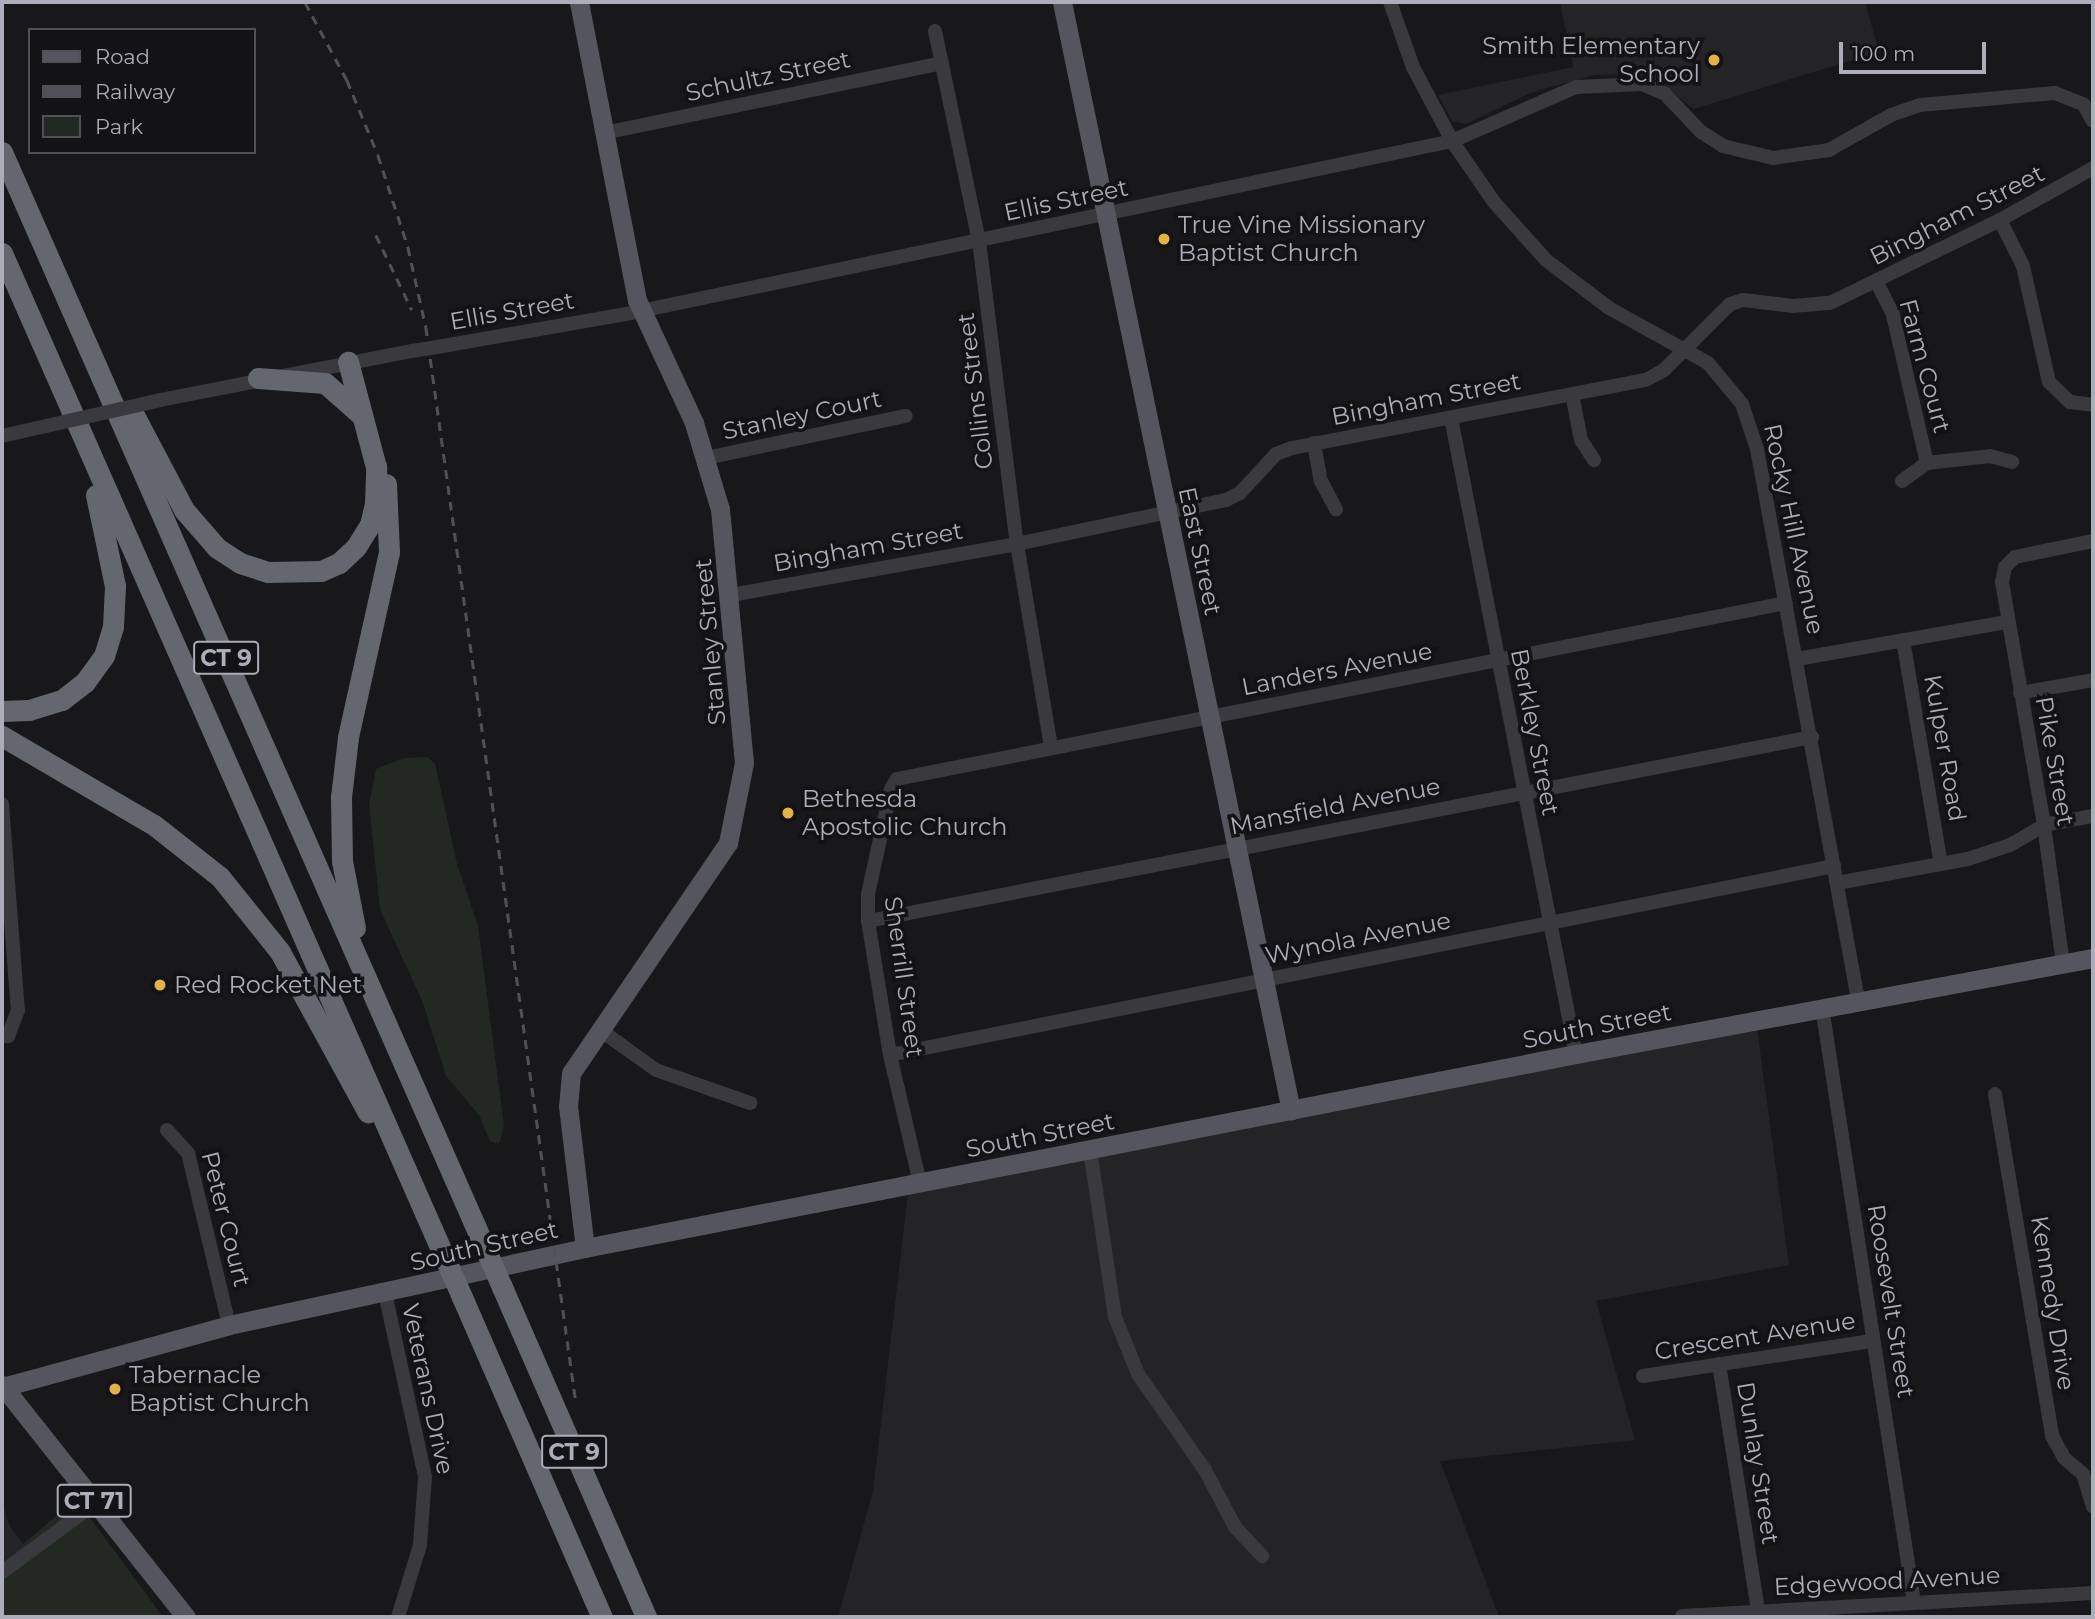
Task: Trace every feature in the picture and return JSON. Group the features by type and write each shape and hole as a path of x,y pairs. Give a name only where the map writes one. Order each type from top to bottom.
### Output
{"highway":[{"name":"CT 9","path":"2,152 646,1617"},
{"name":"CT 9","path":"2,253 602,1617"},
{"path":"80,326 104,356 184,510 212,544 240,563 294,575 339,563 356,547 372,520 376,467"},
{"path":"348,362 376,467 387,489 389,546 348,737 340,818 347,895 372,991"},
{"path":"258,378 325,383 345,396 362,417"},
{"path":"2,710 39,708 69,695 92,674 109,644 115,607 113,562 86,445"},
{"path":"2,736 163,831 235,893 280,951 394,1161 416,1192"}],"main road":[{"name":"Stanley Street","path":"579,2 641,311 706,458 723,525 744,763 732,832 715,865 576,1064 567,1094 585,1248"},
{"name":"East Street","path":"1062,2 1291,1111"},
{"name":"South Street","path":"2,1386 229,1325 585,1248 1576,1054 2093,958"},
{"name":"CT 71","path":"2,1386 186,1617"}],"street":[{"name":"Rocky Hill Avenue","path":"1390,2 1413,67 1452,141 1494,202 1546,260 1609,308 1686,348 1726,380 1747,415 1812,737 1858,1000"},
{"name":"Collins Street","path":"935,31 979,240 1017,544 1051,747"},
{"name":"Schultz Street","path":"604,133 942,64"},
{"name":"Ellis Street","path":"2,436 258,378 641,311 1452,141 1542,98 1610,83 1642,84 1665,94 1701,132 1723,146 1773,158 1829,150 1891,115 1920,105 2055,93 2084,105 2093,121"},
{"name":"Bingham Street","path":"731,595 1017,544 1167,512 1233,496 1276,454 1314,443 1646,380 1664,370 1730,304 1743,300 1814,306 1876,281 2000,220 2093,168"},
{"path":"2000,220 2023,266 2049,382 2070,402 2093,405"},
{"name":"Farm Court","path":"1876,281 1893,315 1927,463"},
{"path":"1572,394 1581,440 1594,460"},
{"name":"Stanley Court","path":"706,458 906,416"},
{"name":"Berkley Street","path":"1451,418 1548,925 1576,1054"},
{"path":"1314,443 1321,481 1336,509"},
{"path":"1902,481 1927,463 1990,456 2012,462"},
{"name":"Pike Street","path":"2063,964 2045,825 2006,622 2002,582 2006,567 2030,552 2093,541"},
{"name":"Landers Avenue","path":"897,779 1786,603"},
{"path":"1797,659 2006,622"},
{"name":"Kulper Road","path":"1903,640 1941,864"},
{"path":"2020,693 2093,680"},
{"name":"Mansfield Avenue","path":"868,920 1812,737"},
{"name":"Sherrill Street","path":"897,779 891,789 868,894 868,920 890,1055 920,1184"},
{"path":"2,1036 8,1036 18,1010 3,804"},
{"path":"1837,883 1941,864 2010,845 2045,825 2093,816"},
{"name":"Wynola Avenue","path":"890,1055 1834,866"},
{"name":"Roosevelt Street","path":"1822,1007 1914,1602"},
{"path":"599,1029 656,1070 750,1103"},
{"name":"Kennedy Drive","path":"1994,1094 2052,1436 2064,1458 2083,1474 2093,1506"},
{"name":"Peter Court","path":"167,1130 188,1153 229,1325"},
{"path":"1090,1150 1115,1317 1138,1374 1205,1470 1235,1527 1262,1556"},
{"name":"Veterans Drive","path":"385,1293 425,1477 420,1545 398,1617"},
{"name":"Crescent Avenue","path":"1643,1376 1873,1341"},
{"name":"Dunlay Street","path":"1719,1364 1758,1611"},
{"path":"2,1572 96,1503"},
{"name":"Edgewood Avenue","path":"1682,1616 2093,1593"}],"shaded area":[{"name":"Smith Elementary School","path":"1560,2 1865,2 1879,52 1694,109 1657,81 1626,74 1594,75 1530,93 1466,124 1452,121 1438,95 1573,67"},
{"path":"1757,1028 1789,1265 1596,1301 1635,1440 1440,1461 1499,1617 838,1617 873,1491 908,1194"},
{"path":"2,1499 9,1525 23,1544 2,1562"}],"green space":[{"path":"427,757 435,763 457,864 478,926 504,1126 499,1144 490,1141 479,1115 446,1076 423,1003 380,909 369,804 376,769 404,758"},
{"path":"76,1499 163,1617 2,1617 2,1562"}],"railway":[{"path":"305,2 347,80 378,155 408,247 426,327 576,1402"},
{"path":"376,235 412,310"}],"place":[{"name":"Smith Elementary School","path":"1714,60"},
{"name":"True Vine Missionary Baptist Church","path":"1164,239"},
{"name":"Bethesda Apostolic Church","path":"788,813"},
{"name":"Red Rocket Net","path":"160,985"},
{"name":"Tabernacle Baptist Church","path":"115,1389"}]}
